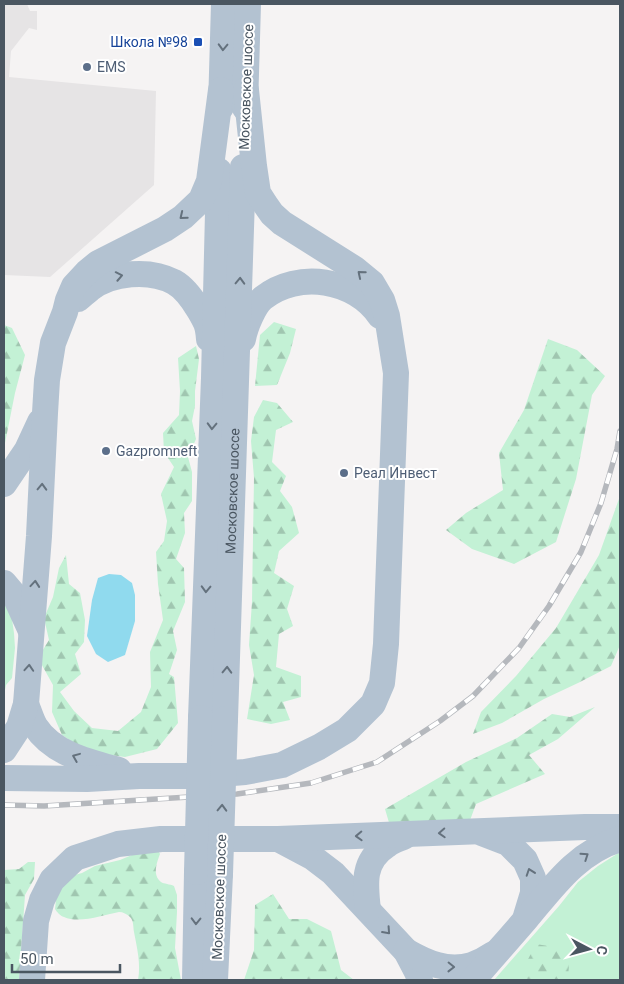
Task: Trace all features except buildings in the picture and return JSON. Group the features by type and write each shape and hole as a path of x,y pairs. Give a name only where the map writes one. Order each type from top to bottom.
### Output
{"main road":[{"name":"Московское шоссе","path":"224,4 234,90"},
{"name":"Московское шоссе","path":"215,980 208,873 234,90 248,4"},
{"path":"4,750 19,727 26,704 39,536 48,380 54,343 68,300 74,286 86,272 98,263 165,229 183,217 200,200 209,181 234,90"},
{"path":"4,778 87,779 139,776 196,776 245,772 282,764 319,747 348,730 373,704 382,683 386,644 396,372 387,316 382,300 372,283 355,269 282,223 265,204 258,193 254,166 234,90"},
{"path":"65,312 91,288 109,278 152,274 175,282 192,298 208,326 225,380"},
{"path":"225,380 252,314 262,299 281,287 296,283 318,281 339,285 357,294 374,307 390,331"},
{"path":"4,484 27,450 45,412"},
{"path":"4,583 15,596 31,631"},
{"path":"26,704 35,726 50,743 73,756 139,776"},
{"path":"32,980 36,921 42,900 52,880 75,858 118,844 161,839 278,839 620,827"},
{"path":"477,831 508,843 526,860 533,878 533,893 526,919"},
{"path":"368,910 365,887 368,868 375,854 388,844 408,835"},
{"path":"278,839 312,857 333,873 406,951 420,980"},
{"path":"473,980 556,882 579,860 620,839"},
{"name":"Московское шоссе","path":"194,980 208,873"},
{"path":"406,951 424,962 441,967 457,968 474,964 496,953"}],"shaded area":[{"path":"4,4 27,4 30,11 37,11 37,30 29,28 11,51 9,77 156,91 154,185 50,277 4,275"}],"green space":[{"path":"274,322 296,329 290,353 277,385 255,386 260,335"},
{"path":"4,325 12,328 25,355 4,448"},
{"path":"548,339 577,350 605,376 592,395 576,479 556,542 514,564 472,549 446,530 466,513 503,490 499,453 524,410"},
{"path":"196,346 199,359 192,421 196,439 188,457 192,472 192,501 184,513 185,533 176,559 184,568 185,602 173,631 177,650 169,674 174,677 178,723 157,749 125,757 88,752 62,735 52,712 53,685 38,658 49,640 44,618 53,597 59,568 66,555 69,584 80,593 85,620 84,642 75,654 81,674 60,692 74,711 92,728 118,731 141,712 151,687 150,652 163,620 156,552 164,541 167,521 161,494 174,467 164,452 163,433 179,415 178,358"},
{"path":"263,400 277,403 293,422 276,430 272,462 286,476 280,491 292,507 299,533 279,551 274,573 294,586 287,609 293,626 279,634 276,667 301,676 301,697 283,702 290,720 271,724 247,719 254,675 249,645 252,602 254,478 251,441 254,417"},
{"path":"620,496 620,645 611,666 544,699 502,723 473,734 481,712 516,676 556,628 599,555"},
{"path":"4,603 12,619 15,648 12,678 6,685 4,695"},
{"path":"595,707 558,739 529,755 545,774 476,804 469,823 390,826 385,809 466,762 517,738 552,714 570,717"},
{"path":"158,850 160,854 156,872 158,879 161,882 174,886 177,895 175,948 181,980 138,980 139,962 133,924 126,914 119,912 77,920 59,914 55,909 57,892 67,877 139,852"},
{"path":"620,852 620,980 494,980 578,882"},
{"path":"28,862 35,862 34,879 25,895 19,980 4,980 4,870 19,869"},
{"path":"273,894 289,919 307,919 331,931 341,970 354,980 244,980 254,950 255,905"},
{"path":"536,944 554,947 569,965 569,980 524,980 525,965"}],"water":[{"path":"109,574 121,575 132,583 135,595 135,621 125,655 108,662 96,654 87,636 92,600 98,578"}],"railway":[{"path":"4,805 44,806 237,794 311,783 377,762 440,721 473,696 519,648 549,606 581,552 601,503 617,449 620,431"}],"place":[{"name":"Школа №98","path":"198,42"},
{"name":"EMS","path":"87,67"},
{"name":"Gazpromneft","path":"106,451"},
{"name":"Реал Инвест","path":"344,473"}]}
